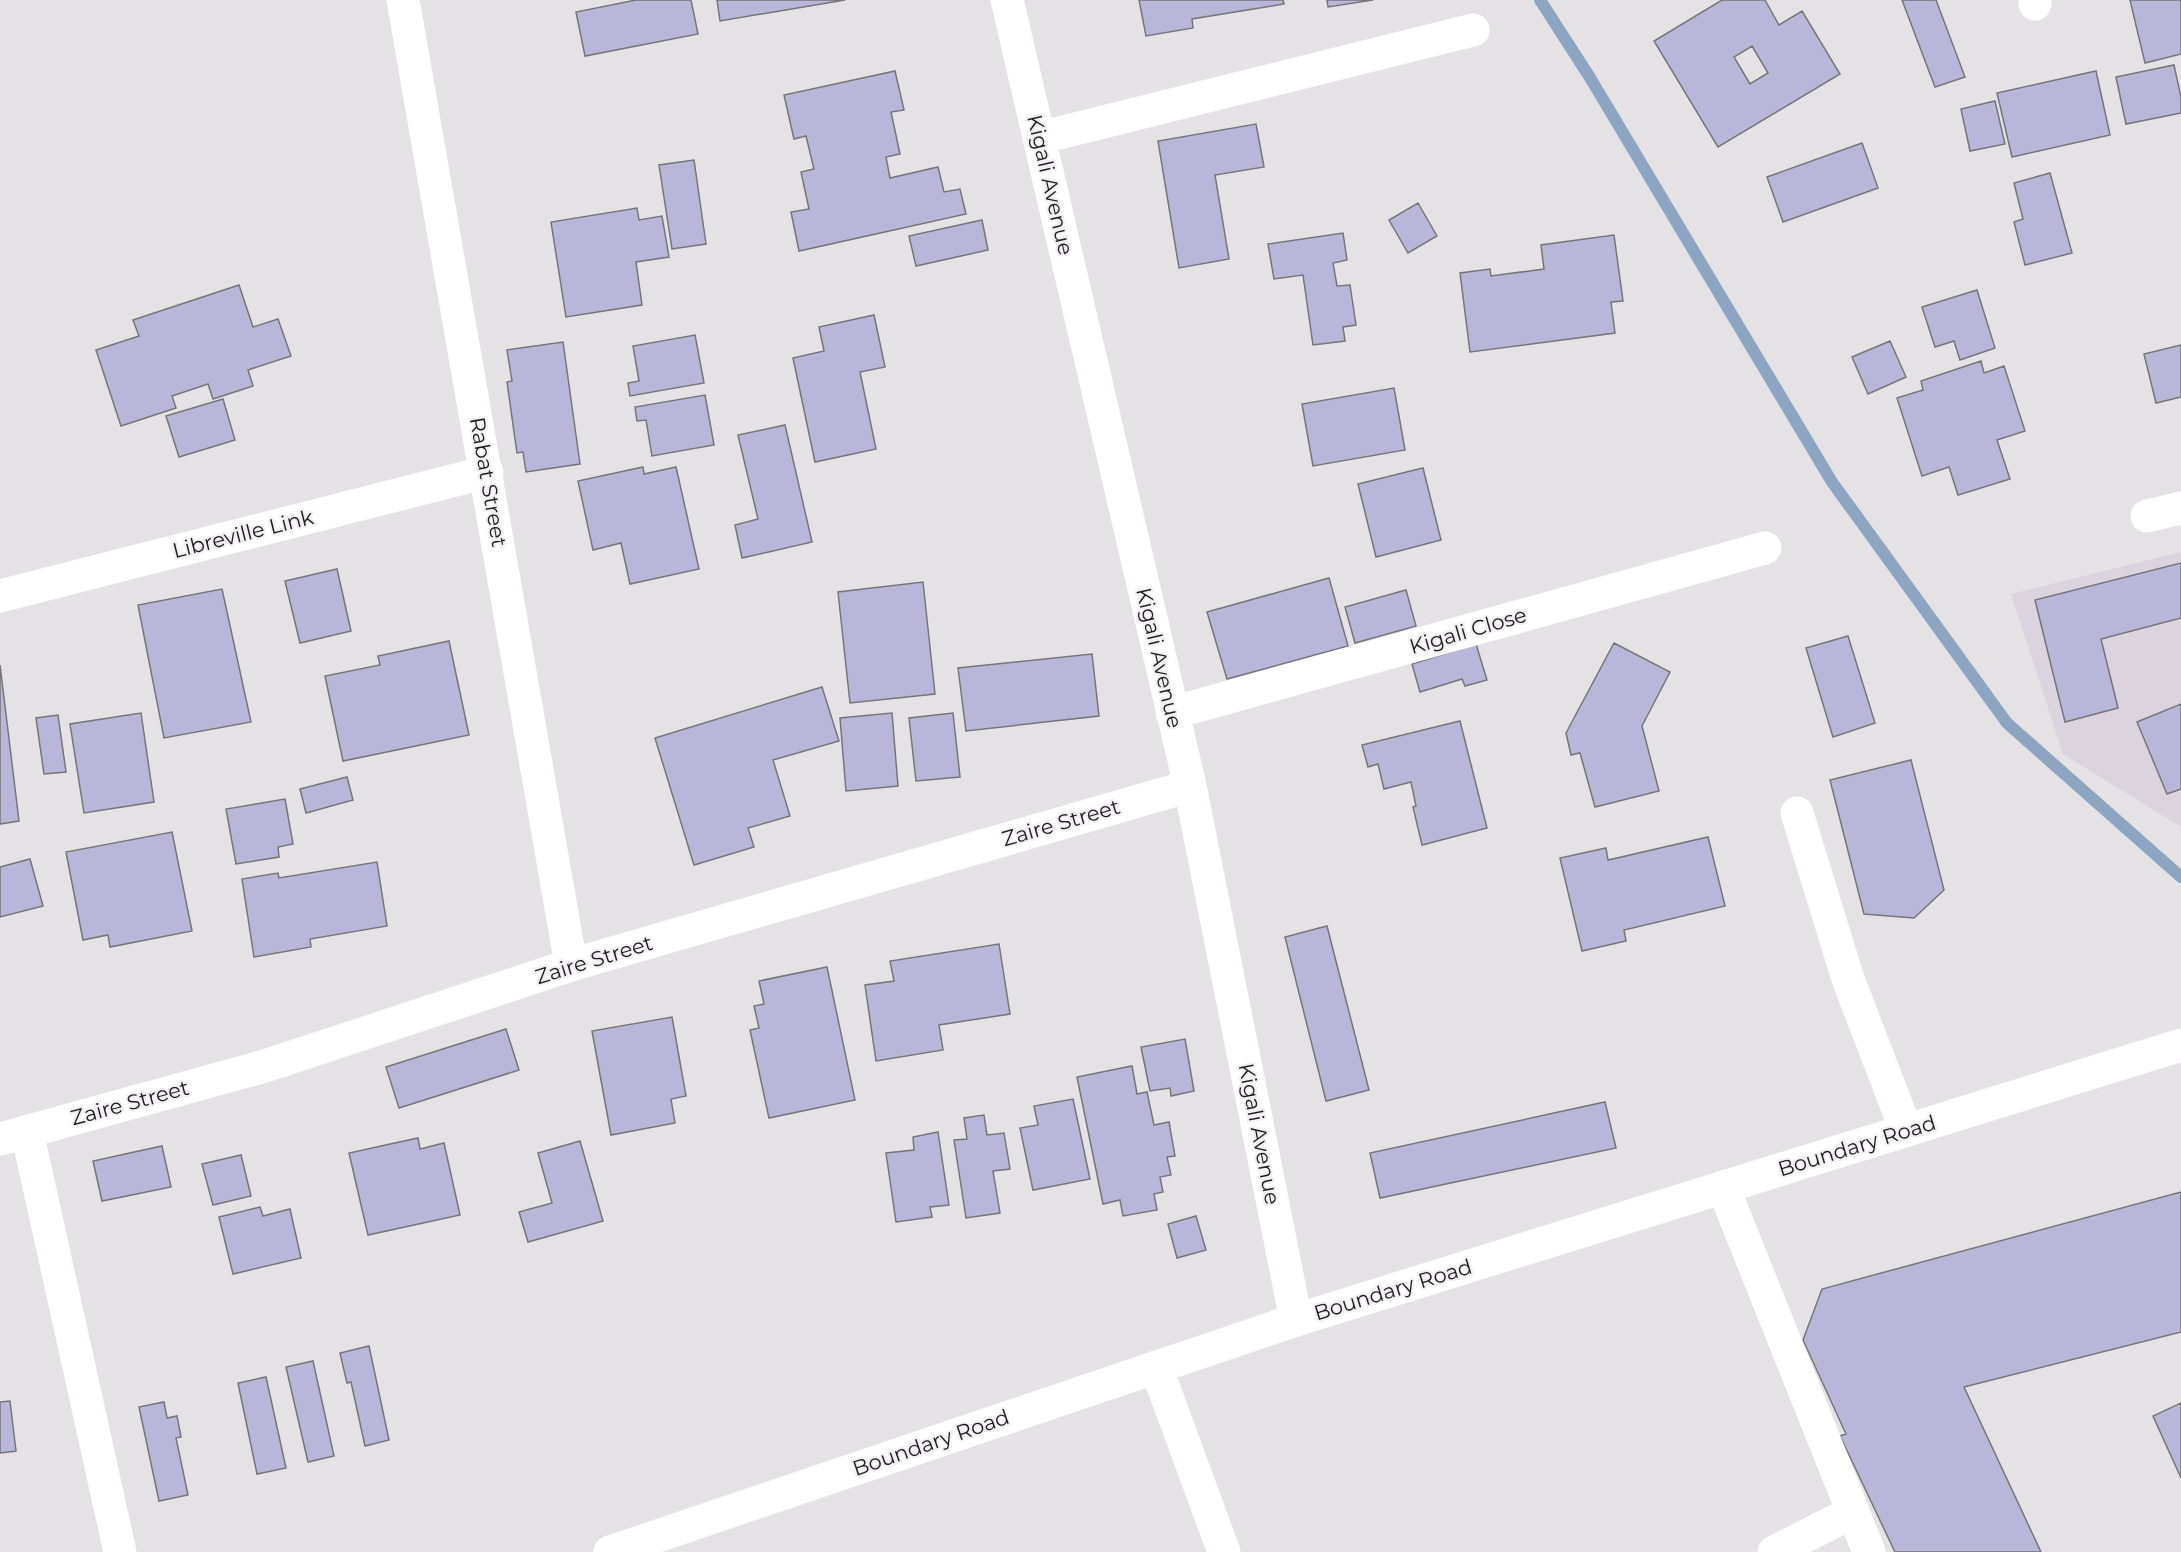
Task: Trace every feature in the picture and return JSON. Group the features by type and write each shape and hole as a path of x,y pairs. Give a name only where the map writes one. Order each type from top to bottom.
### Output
{"street":[{"name":"Rabat Street","path":"403,0 487,472 571,965"},
{"name":"Kigali Avenue","path":"1007,0 1190,786 1296,1320"},
{"path":"1039,138 1473,30"},
{"name":"Libreville Link","path":"0,596 487,472"},
{"path":"2147,516 2181,508"},
{"name":"Kigali Close","path":"1172,713 1765,548"},
{"name":"Zaire Street","path":"13,1136 265,1066 571,965 1190,786"},
{"path":"1797,813 1848,980 1906,1130"},
{"name":"Boundary Road","path":"610,1552 1296,1320 2181,1045"},
{"path":"13,1136 120,1552"},
{"path":"1723,1187 1869,1552"},
{"path":"1156,1367 1224,1552"},
{"path":"1774,1552 1853,1512"}],"shaded area":[{"path":"2181,552 2181,827 2063,754 2011,594"}],"building":[{"path":"636,0 691,0 698,34 585,56 576,12"},
{"path":"717,0 845,0 720,21"},
{"path":"1139,0 1283,0 1284,4 1192,19 1193,28 1146,36"},
{"path":"1327,0 1373,0 1328,7"},
{"path":"1722,0 1765,0 1779,25 1802,11 1840,74 1718,147 1654,41","holes":["1752,46 1768,73 1750,84 1734,57"]},
{"path":"1902,0 1936,0 1965,77 1935,87"},
{"path":"2130,0 2181,0 2181,54 2145,63"},
{"path":"2174,65 2181,97 2181,113 2126,124 2116,77"},
{"path":"895,71 904,110 891,112 900,154 886,157 890,178 938,167 944,192 960,189 966,214 799,251 791,212 809,209 801,172 814,169 806,136 794,139 784,95"},
{"path":"2096,71 2110,135 2012,157 1997,93"},
{"path":"1995,101 2005,144 1970,151 1961,109"},
{"path":"1256,124 1264,167 1215,175 1229,259 1179,268 1158,141"},
{"path":"1862,143 1878,188 1783,222 1767,177"},
{"path":"694,160 706,244 672,249 659,165"},
{"path":"2050,173 2072,253 2025,265 2014,222 2023,219 2014,183"},
{"path":"1418,203 1437,236 1408,253 1389,220"},
{"path":"637,208 639,220 662,216 669,257 636,262 642,305 566,317 551,222"},
{"path":"982,220 988,250 916,266 909,236"},
{"path":"1343,233 1347,260 1333,263 1337,286 1350,285 1356,325 1343,327 1345,341 1313,345 1303,275 1274,279 1268,244"},
{"path":"1614,235 1623,301 1611,302 1615,333 1470,352 1460,273 1490,269 1491,276 1544,269 1541,245"},
{"path":"239,285 253,327 278,319 291,356 248,370 253,386 213,399 208,384 172,396 176,408 121,426 96,350 139,336 133,320"},
{"path":"1977,290 1995,348 1960,360 1954,341 1935,347 1922,307"},
{"path":"874,315 885,367 860,372 876,449 815,462 793,358 824,351 819,327"},
{"path":"695,335 704,383 630,396 628,383 639,381 633,346"},
{"path":"1890,341 1906,377 1868,394 1852,357"},
{"path":"563,342 580,464 526,472 523,452 517,453 507,382 512,381 507,350"},
{"path":"2181,345 2181,397 2156,403 2144,354"},
{"path":"1981,361 1984,373 2004,366 2025,431 1997,440 2010,479 1958,495 1949,467 1922,476 1897,398 1923,390 1921,381"},
{"path":"1394,388 1405,450 1313,466 1302,404"},
{"path":"705,395 714,445 652,456 646,420 637,421 635,407"},
{"path":"223,399 235,440 179,457 166,416"},
{"path":"785,425 812,542 742,558 735,525 758,519 738,435"},
{"path":"643,467 644,474 676,467 699,569 630,584 621,543 593,550 578,481"},
{"path":"1423,468 1441,540 1376,557 1358,484"},
{"path":"2181,563 2181,618 2101,639 2118,708 2065,722 2035,600"},
{"path":"337,569 351,631 300,643 285,581"},
{"path":"1329,578 1348,646 1227,679 1207,612"},
{"path":"923,582 935,694 850,703 838,592"},
{"path":"222,589 251,722 164,738 138,605"},
{"path":"1406,590 1416,626 1355,643 1345,607"},
{"path":"1848,636 1875,723 1833,737 1806,648"},
{"path":"449,641 469,735 343,761 325,676 380,665 378,656"},
{"path":"1614,643 1670,672 1642,726 1659,791 1595,807 1580,753 1571,755 1566,733"},
{"path":"1476,644 1487,680 1465,686 1462,679 1420,692 1412,664"},
{"path":"1092,654 1099,716 966,731 958,668"},
{"path":"0,665 19,821 0,824"},
{"path":"822,687 839,741 773,760 790,816 748,828 754,847 694,865 655,738"},
{"path":"2181,704 2181,789 2167,794 2137,722"},
{"path":"141,713 154,802 84,813 70,724"},
{"path":"892,713 898,786 846,791 840,718"},
{"path":"953,713 960,777 916,781 909,718"},
{"path":"58,715 66,772 44,774 36,718"},
{"path":"1460,721 1487,828 1422,845 1413,807 1416,806 1411,782 1384,789 1378,764 1368,767 1362,745"},
{"path":"1911,760 1944,890 1914,918 1864,914 1830,780"},
{"path":"347,777 353,800 306,813 300,789"},
{"path":"285,799 293,844 278,847 279,857 236,864 226,809"},
{"path":"172,832 192,931 110,947 108,935 83,940 66,852"},
{"path":"1708,837 1725,906 1624,930 1626,941 1582,951 1560,858 1606,848 1608,860"},
{"path":"30,859 43,906 0,917 0,867"},
{"path":"377,862 387,926 310,939 311,947 254,957 242,879 278,873 279,878"},
{"path":"1327,926 1369,1090 1326,1101 1285,937"},
{"path":"999,944 1010,1014 939,1025 943,1050 876,1061 865,985 894,981 890,961"},
{"path":"827,967 855,1100 769,1118 750,1030 759,1028 754,1006 764,1004 759,981"},
{"path":"672,1017 686,1096 671,1099 675,1123 611,1135 592,1031"},
{"path":"506,1029 519,1070 399,1108 386,1067"},
{"path":"1185,1039 1194,1091 1171,1096 1170,1088 1150,1091 1141,1047"},
{"path":"1132,1066 1137,1094 1147,1092 1154,1125 1169,1122 1175,1156 1167,1157 1171,1175 1160,1177 1163,1192 1154,1194 1157,1210 1123,1216 1120,1200 1103,1204 1077,1077"},
{"path":"1073,1099 1090,1179 1033,1190 1020,1128 1038,1125 1034,1106"},
{"path":"1605,1102 1616,1148 1380,1198 1370,1153"},
{"path":"984,1115 987,1135 1004,1133 1010,1169 993,1171 1000,1213 966,1218 954,1140 967,1139 964,1118"},
{"path":"938,1132 949,1205 930,1207 932,1217 896,1222 886,1153 914,1150 913,1137"},
{"path":"418,1138 420,1149 444,1143 460,1215 368,1235 349,1153"},
{"path":"580,1141 603,1221 528,1242 519,1212 552,1203 538,1153"},
{"path":"162,1146 171,1187 102,1201 93,1161"},
{"path":"241,1155 251,1196 213,1205 202,1164"},
{"path":"2181,1192 2181,1332 1964,1387 2041,1552 1895,1552 1840,1436 1846,1434 1803,1340 1822,1289"},
{"path":"260,1207 263,1216 290,1209 301,1258 233,1274 219,1217"},
{"path":"1196,1216 1206,1250 1177,1258 1168,1224"},
{"path":"369,1346 389,1440 365,1446 351,1382 347,1383 340,1353"},
{"path":"313,1361 334,1456 308,1462 286,1367"},
{"path":"266,1377 286,1468 257,1474 238,1383"},
{"path":"10,1401 16,1451 0,1453 0,1402"},
{"path":"164,1402 167,1418 177,1416 181,1437 176,1438 188,1495 159,1501 139,1407"},
{"path":"2181,1403 2181,1478 2153,1416"}],"waterway":[{"path":"1540,0 1589,76 1832,482 2007,723 2181,877"}]}
